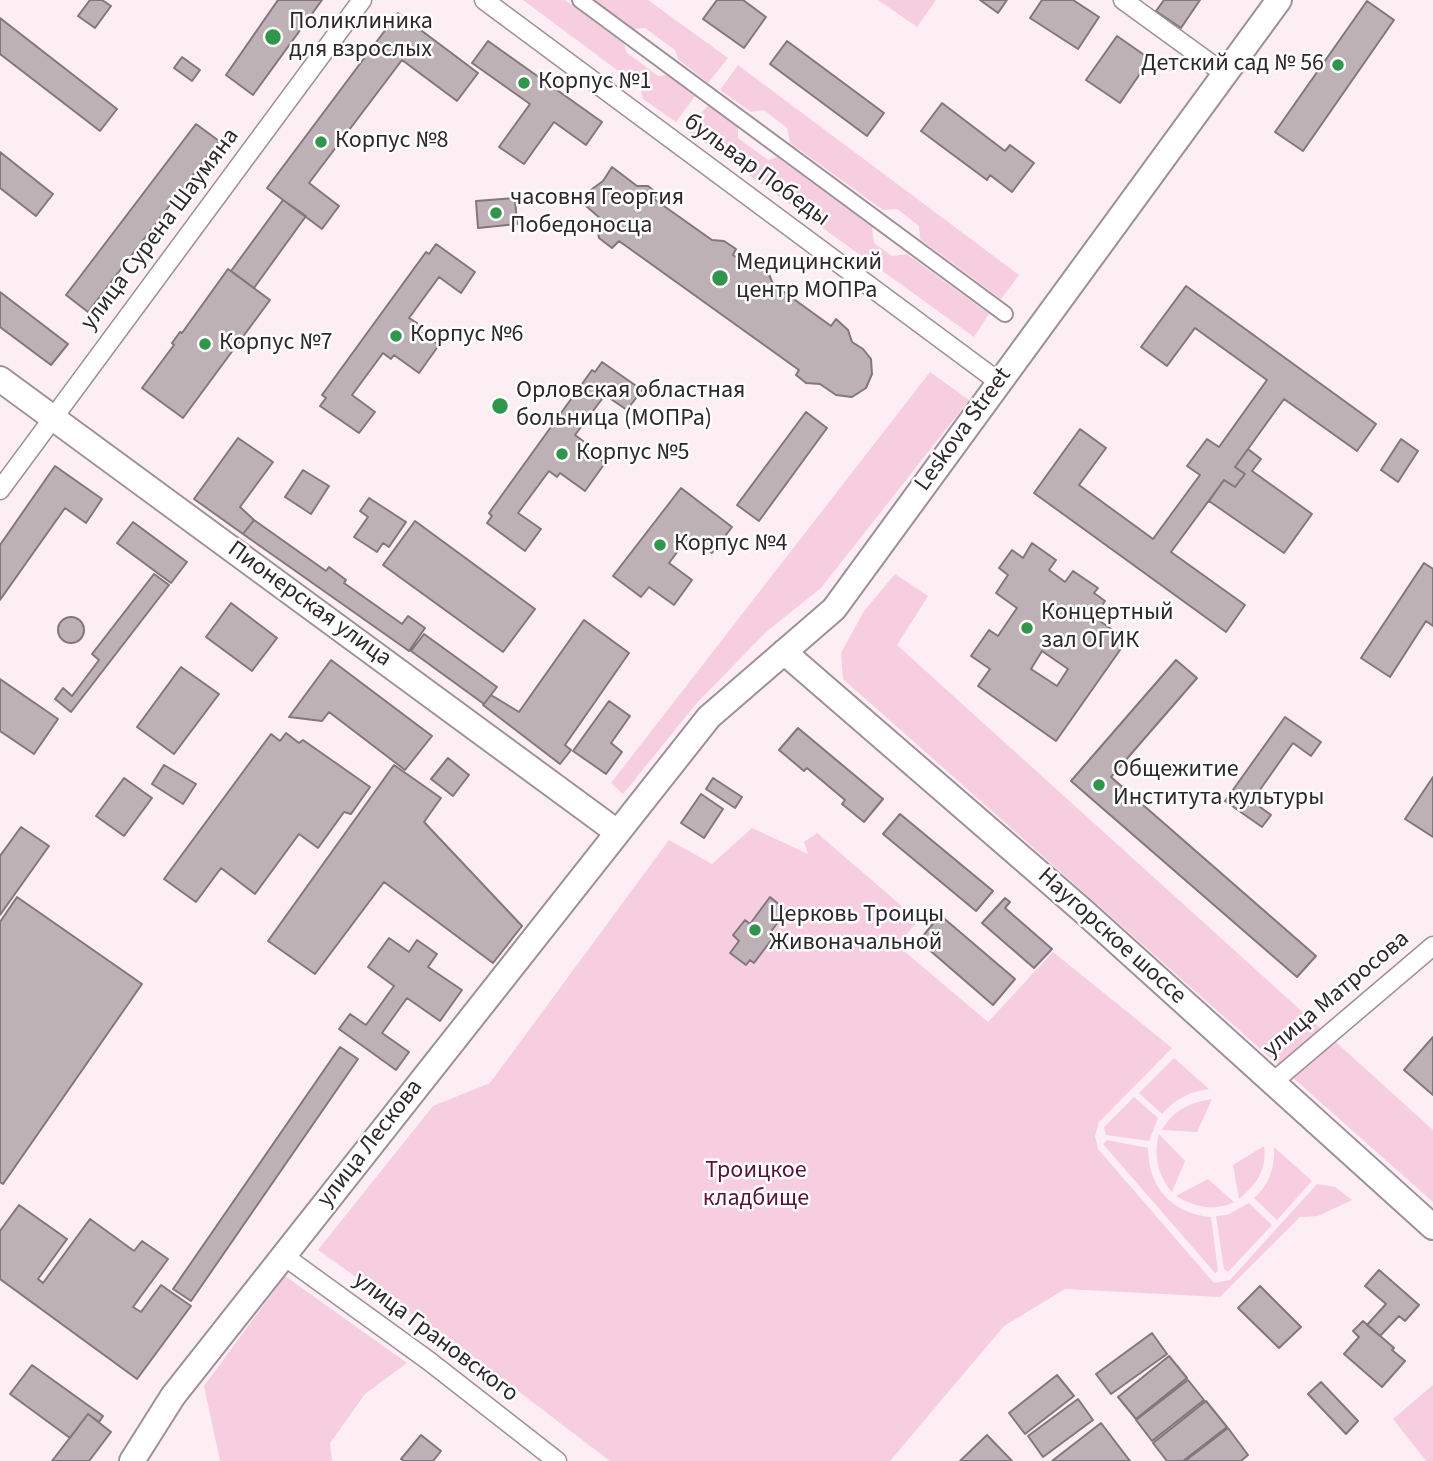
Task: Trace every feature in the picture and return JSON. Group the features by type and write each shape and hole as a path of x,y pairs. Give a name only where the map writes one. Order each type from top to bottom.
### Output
{"main road":[{"name":"Leskova Street","path":"617,832 709,717 834,609 1279,0"},
{"name":"Пионерская улица","path":"0,379 617,832"},
{"name":"Наугорское шоссе","path":"784,652 1040,873 1433,1227"},
{"name":"улица Лескова","path":"132,1461 173,1396 617,832"}],"street":[{"name":"улица Сурена Шаумяна","path":"0,490 362,0"},
{"name":"бульвар Победы","path":"484,0 999,382"},
{"name":"бульвар Победы","path":"580,0 1005,314"},
{"path":"1123,0 1225,74"},
{"name":"улица Матросова","path":"1273,1082 1433,946"},
{"name":"улица Грановского","path":"284,1256 429,1362 557,1461"}],"green space":[{"path":"523,0 565,0 624,44 627,53 658,76 667,75 695,96 676,122 643,99 640,87"},
{"path":"594,0 648,0 728,58 708,83 678,59 675,50 645,28 634,29"},
{"path":"878,0 936,0 917,27"},
{"path":"738,65 1019,275 1001,299 920,239 919,226 897,209 883,210 790,143 787,128 764,110 751,112 720,90"},
{"path":"708,105 738,127 738,138 768,160 777,157 872,227 874,243 892,256 907,254 989,314 974,337 688,131"},
{"path":"930,372 969,400 821,588 766,632 696,704 623,794 611,783"},
{"path":"895,574 928,596 897,645 1433,1130 1433,1202 843,679 841,653 864,611"},
{"name":"Троицкое кладбище","path":"752,828 808,854 804,842 817,833 918,920 898,946 988,1022 1053,952 1172,1048 1099,1122 1095,1136 1098,1149 1214,1283 1230,1280 1317,1184 1335,1187 1352,1200 1318,1216 1300,1217 1220,1297 1065,1289 1004,1326 890,1461 610,1461 443,1334 318,1250 433,1106 490,1083 669,840 712,864"},
{"path":"1174,1058 1209,1089 1183,1097 1162,1114 1139,1093"},
{"path":"1134,1097 1158,1118 1149,1141 1106,1135 1104,1127"},
{"path":"1212,1099 1197,1132 1162,1130 1183,1108"},
{"path":"1159,1134 1185,1161 1172,1192 1158,1165"},
{"path":"1107,1140 1148,1148 1152,1175 1165,1196 1185,1210 1211,1217 1218,1271 1215,1273 1103,1144"},
{"path":"1264,1146 1264,1162 1259,1176 1239,1199 1233,1165"},
{"path":"1274,1147 1312,1181 1277,1220 1254,1198 1264,1188 1270,1176"},
{"path":"1208,1179 1234,1202 1219,1207 1205,1207 1176,1196"},
{"path":"1249,1203 1272,1225 1228,1272 1224,1269 1216,1216 1227,1215"},
{"path":"285,1276 407,1363 365,1394 330,1443 332,1461 220,1461 204,1386"},
{"path":"1433,1385 1433,1461 1426,1461 1393,1419"}],"building":[{"path":"90,0 102,0 111,6 95,28 78,16"},
{"name":"Поликлиника для взрослых","path":"278,0 322,0 253,95 226,75"},
{"path":"717,0 743,0 766,17 744,48 703,19"},
{"path":"980,0 1007,0 998,13"},
{"path":"1042,0 1073,0 1099,17 1078,49 1030,18"},
{"path":"1164,0 1200,0 1181,28 1156,11"},
{"path":"1367,1 1394,20 1303,151 1275,132"},
{"name":"Корпус №8","path":"398,13 478,73 457,101 402,60 309,183 339,206 322,229 267,188"},
{"path":"0,18 117,109 100,131 0,54"},
{"path":"1117,36 1150,59 1120,103 1086,80"},
{"name":"Корпус №1","path":"488,41 602,122 586,145 554,122 524,164 499,147 530,104 472,63"},
{"path":"787,41 884,113 867,136 770,64"},
{"path":"182,57 200,70 192,81 174,68"},
{"path":"942,103 1005,151 1010,145 1034,163 1012,192 990,175 987,180 921,131"},
{"path":"196,124 219,141 88,312 66,295"},
{"path":"0,152 53,194 36,216 0,188"},
{"name":"Медицинский центр МОПРа","path":"612,167 637,186 648,186 657,193 654,199 712,240 724,241 736,249 733,255 754,270 758,265 768,272 773,284 831,326 836,319 848,330 852,342 863,349 871,359 872,374 866,388 852,397 836,395 820,384 806,383 796,375 799,370 619,241 612,248 599,238 597,227 601,219 586,206 589,199 584,195 603,181"},
{"name":"часовня Георгия Победоносца","path":"515,198 517,224 478,228 476,201"},
{"path":"283,200 306,216 254,288 231,271"},
{"name":"Корпус №6","path":"436,244 475,272 461,293 439,277 409,318 417,323 414,327 439,345 419,373 394,355 391,359 383,353 352,395 375,412 359,433 320,406 326,398 322,395 426,252 429,254"},
{"name":"Корпус №7","path":"228,269 270,300 183,418 142,388"},
{"path":"1186,286 1376,424 1357,451 1284,399 1235,467 1245,474 1235,487 1224,480 1171,552 1245,605 1226,632 1034,493 1080,429 1106,448 1079,485 1153,539 1200,475 1187,466 1207,439 1219,447 1267,380 1195,328 1167,366 1141,347"},
{"path":"0,292 68,344 51,365 0,327"},
{"name":"Корпус №5","path":"602,362 642,390 627,410 605,395 575,435 583,441 580,445 605,463 585,491 560,473 557,477 549,471 518,513 541,529 525,551 487,523 492,516 489,513 592,370 595,372"},
{"path":"806,412 827,428 759,521 737,505"},
{"path":"238,438 273,462 240,507 254,520 243,534 194,499"},
{"path":"1401,439 1418,451 1398,482 1381,470"},
{"path":"1248,449 1261,459 1252,471 1312,514 1284,553 1209,501 1224,480 1235,487 1245,474 1235,467"},
{"path":"55,466 102,499 86,523 65,508 0,600 0,545"},
{"path":"303,470 329,486 311,514 285,497"},
{"name":"Корпус №4","path":"681,488 732,527 712,553 689,536 669,563 692,580 674,605 649,587 641,597 613,576"},
{"path":"369,498 406,522 389,547 383,543 377,552 354,537 368,517 360,511"},
{"path":"254,520 326,571 329,567 346,580 344,583 402,624 408,616 425,628 409,651 243,534"},
{"path":"415,521 535,609 503,652 383,565"},
{"path":"133,522 187,562 171,583 117,543"},
{"path":"1032,543 1056,560 1049,570 1065,582 1073,571 1098,588 1094,593 1105,601 1094,617 1127,640 1056,741 978,686 990,669 971,656 989,630 998,636 1017,608 996,593 1008,575 999,568 1012,550 1023,558","holes":["1042,651 1068,669 1057,686 1031,669"]},
{"path":"1424,563 1433,569 1433,626 1426,621 1390,677 1361,658"},
{"path":"154,574 169,585 71,712 55,699 63,688 72,696 99,660 92,654"},
{"path":"231,603 277,638 252,671 206,637"},
{"path":"71,617 80,621 84,630 80,639 71,643 62,639 58,630 62,621"},
{"path":"584,620 629,653 565,745 571,750 560,764 483,705 491,695 519,712"},
{"path":"424,634 497,687 484,704 411,651"},
{"path":"331,660 432,736 405,770 329,712 322,721 289,717"},
{"path":"1176,660 1197,678 1111,777 1316,956 1297,977 1071,781"},
{"path":"181,667 219,694 174,754 137,727"},
{"path":"0,679 58,719 34,754 0,731"},
{"path":"609,701 630,716 611,743 622,752 606,774 573,751"},
{"path":"1285,717 1321,742 1311,756 1293,743 1252,801 1271,815 1262,827 1225,801"},
{"path":"798,728 883,799 864,822 842,804 845,800 807,768 804,771 779,750"},
{"path":"286,733 299,743 303,740 370,787 351,814 344,812 318,848 299,834 255,894 221,868 196,902 164,879 271,734 280,741"},
{"path":"448,758 469,775 453,796 431,779"},
{"path":"164,765 196,784 183,804 152,784"},
{"path":"394,765 441,798 424,822 522,926 493,963 384,882 315,974 268,941"},
{"path":"1433,777 1433,837 1405,819"},
{"path":"124,778 152,798 124,836 96,816"},
{"path":"713,778 742,797 735,808 706,789"},
{"path":"701,794 723,809 704,838 681,823"},
{"path":"900,814 993,891 976,911 883,834"},
{"path":"21,827 49,846 0,915 0,856"},
{"path":"17,897 142,984 3,1184 0,1182 0,922"},
{"name":"Церковь Троицы Живоначальной","path":"770,897 787,911 768,935 772,939 754,963 750,960 746,965 730,953 739,941 733,935 745,920 750,924"},
{"path":"1005,898 1010,902 1005,908 1052,949 1034,968 982,923"},
{"path":"940,915 1015,979 993,1005 919,941"},
{"path":"389,938 409,952 417,940 437,954 428,967 462,990 440,1021 407,998 382,1033 409,1052 396,1070 339,1029 350,1014 366,1025 394,986 368,967"},
{"path":"1433,1037 1433,1095 1404,1070"},
{"path":"340,1047 358,1059 191,1301 173,1289"},
{"path":"19,1205 67,1239 38,1279 43,1283 90,1219 134,1251 142,1241 168,1259 133,1307 141,1312 161,1285 191,1306 137,1379 0,1279 0,1231"},
{"path":"1379,1270 1419,1305 1405,1321 1399,1316 1380,1336 1367,1325 1386,1304 1365,1286"},
{"path":"1260,1286 1301,1327 1279,1348 1238,1308"},
{"path":"1363,1321 1405,1361 1382,1387 1344,1354 1359,1337 1353,1331"},
{"path":"1152,1333 1167,1354 1111,1394 1096,1374"},
{"path":"1169,1356 1187,1378 1136,1419 1118,1397"},
{"path":"32,1365 103,1416 99,1422 88,1414 70,1438 10,1394"},
{"path":"1057,1375 1074,1396 1025,1434 1009,1413"},
{"path":"1188,1380 1204,1400 1152,1441 1136,1420"},
{"path":"1321,1382 1358,1421 1346,1434 1308,1394"},
{"path":"1078,1399 1093,1420 1043,1457 1028,1436"},
{"path":"1206,1401 1227,1427 1183,1461 1167,1461 1153,1443"},
{"path":"88,1414 111,1432 89,1461 52,1461"},
{"path":"1101,1423 1130,1461 1052,1461"},
{"path":"1228,1428 1248,1455 1241,1461 1185,1461"},
{"path":"421,1435 441,1451 433,1461 401,1459"},
{"path":"987,1435 1012,1461 960,1461"}],"place":[{"name":"Поликлиника для взрослых","path":"273,37"},
{"name":"Детский сад № 56","path":"1338,65"},
{"name":"Корпус №1","path":"524,83"},
{"name":"Корпус №8","path":"321,142"},
{"name":"часовня Георгия Победоносца","path":"496,213"},
{"name":"Медицинский центр МОПРа","path":"720,278"},
{"name":"Корпус №6","path":"396,336"},
{"name":"Корпус №7","path":"205,344"},
{"name":"Орловская областная больница (МОПРа)","path":"500,406"},
{"name":"Корпус №5","path":"562,454"},
{"name":"Корпус №4","path":"660,545"},
{"name":"Концертный зал ОГИК","path":"1027,628"},
{"name":"Общежитие Института культуры","path":"1099,785"},
{"name":"Церковь Троицы Живоначальной","path":"755,930"}]}
